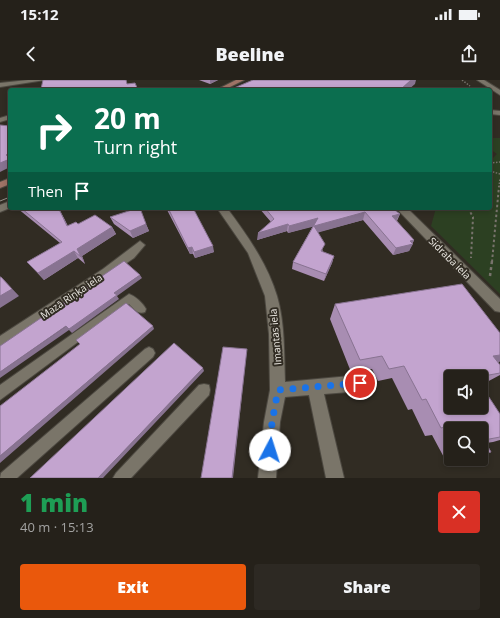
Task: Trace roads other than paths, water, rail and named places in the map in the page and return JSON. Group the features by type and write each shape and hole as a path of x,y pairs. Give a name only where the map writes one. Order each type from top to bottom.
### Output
{"street":[{"path":"0,85 12,87 42,80"},
{"path":"224,88 242,80"},
{"path":"480,80 492,88"},
{"name":"Imantas iela","path":"223,210 253,252 271,296 276,334 278,390 272,422 267,478"},
{"name":"Sidraba iela","path":"403,210 500,307"},
{"name":"Mazā Riņķa iela","path":"0,344 107,272 130,255 140,245"},
{"path":"278,390 360,383"},
{"path":"315,387 335,478"}],"lane":[{"path":"0,392 129,298 142,309"},
{"path":"6,478 149,354"},
{"path":"121,478 204,390"}],"tram line":[{"path":"0,201 8,198"}]}
